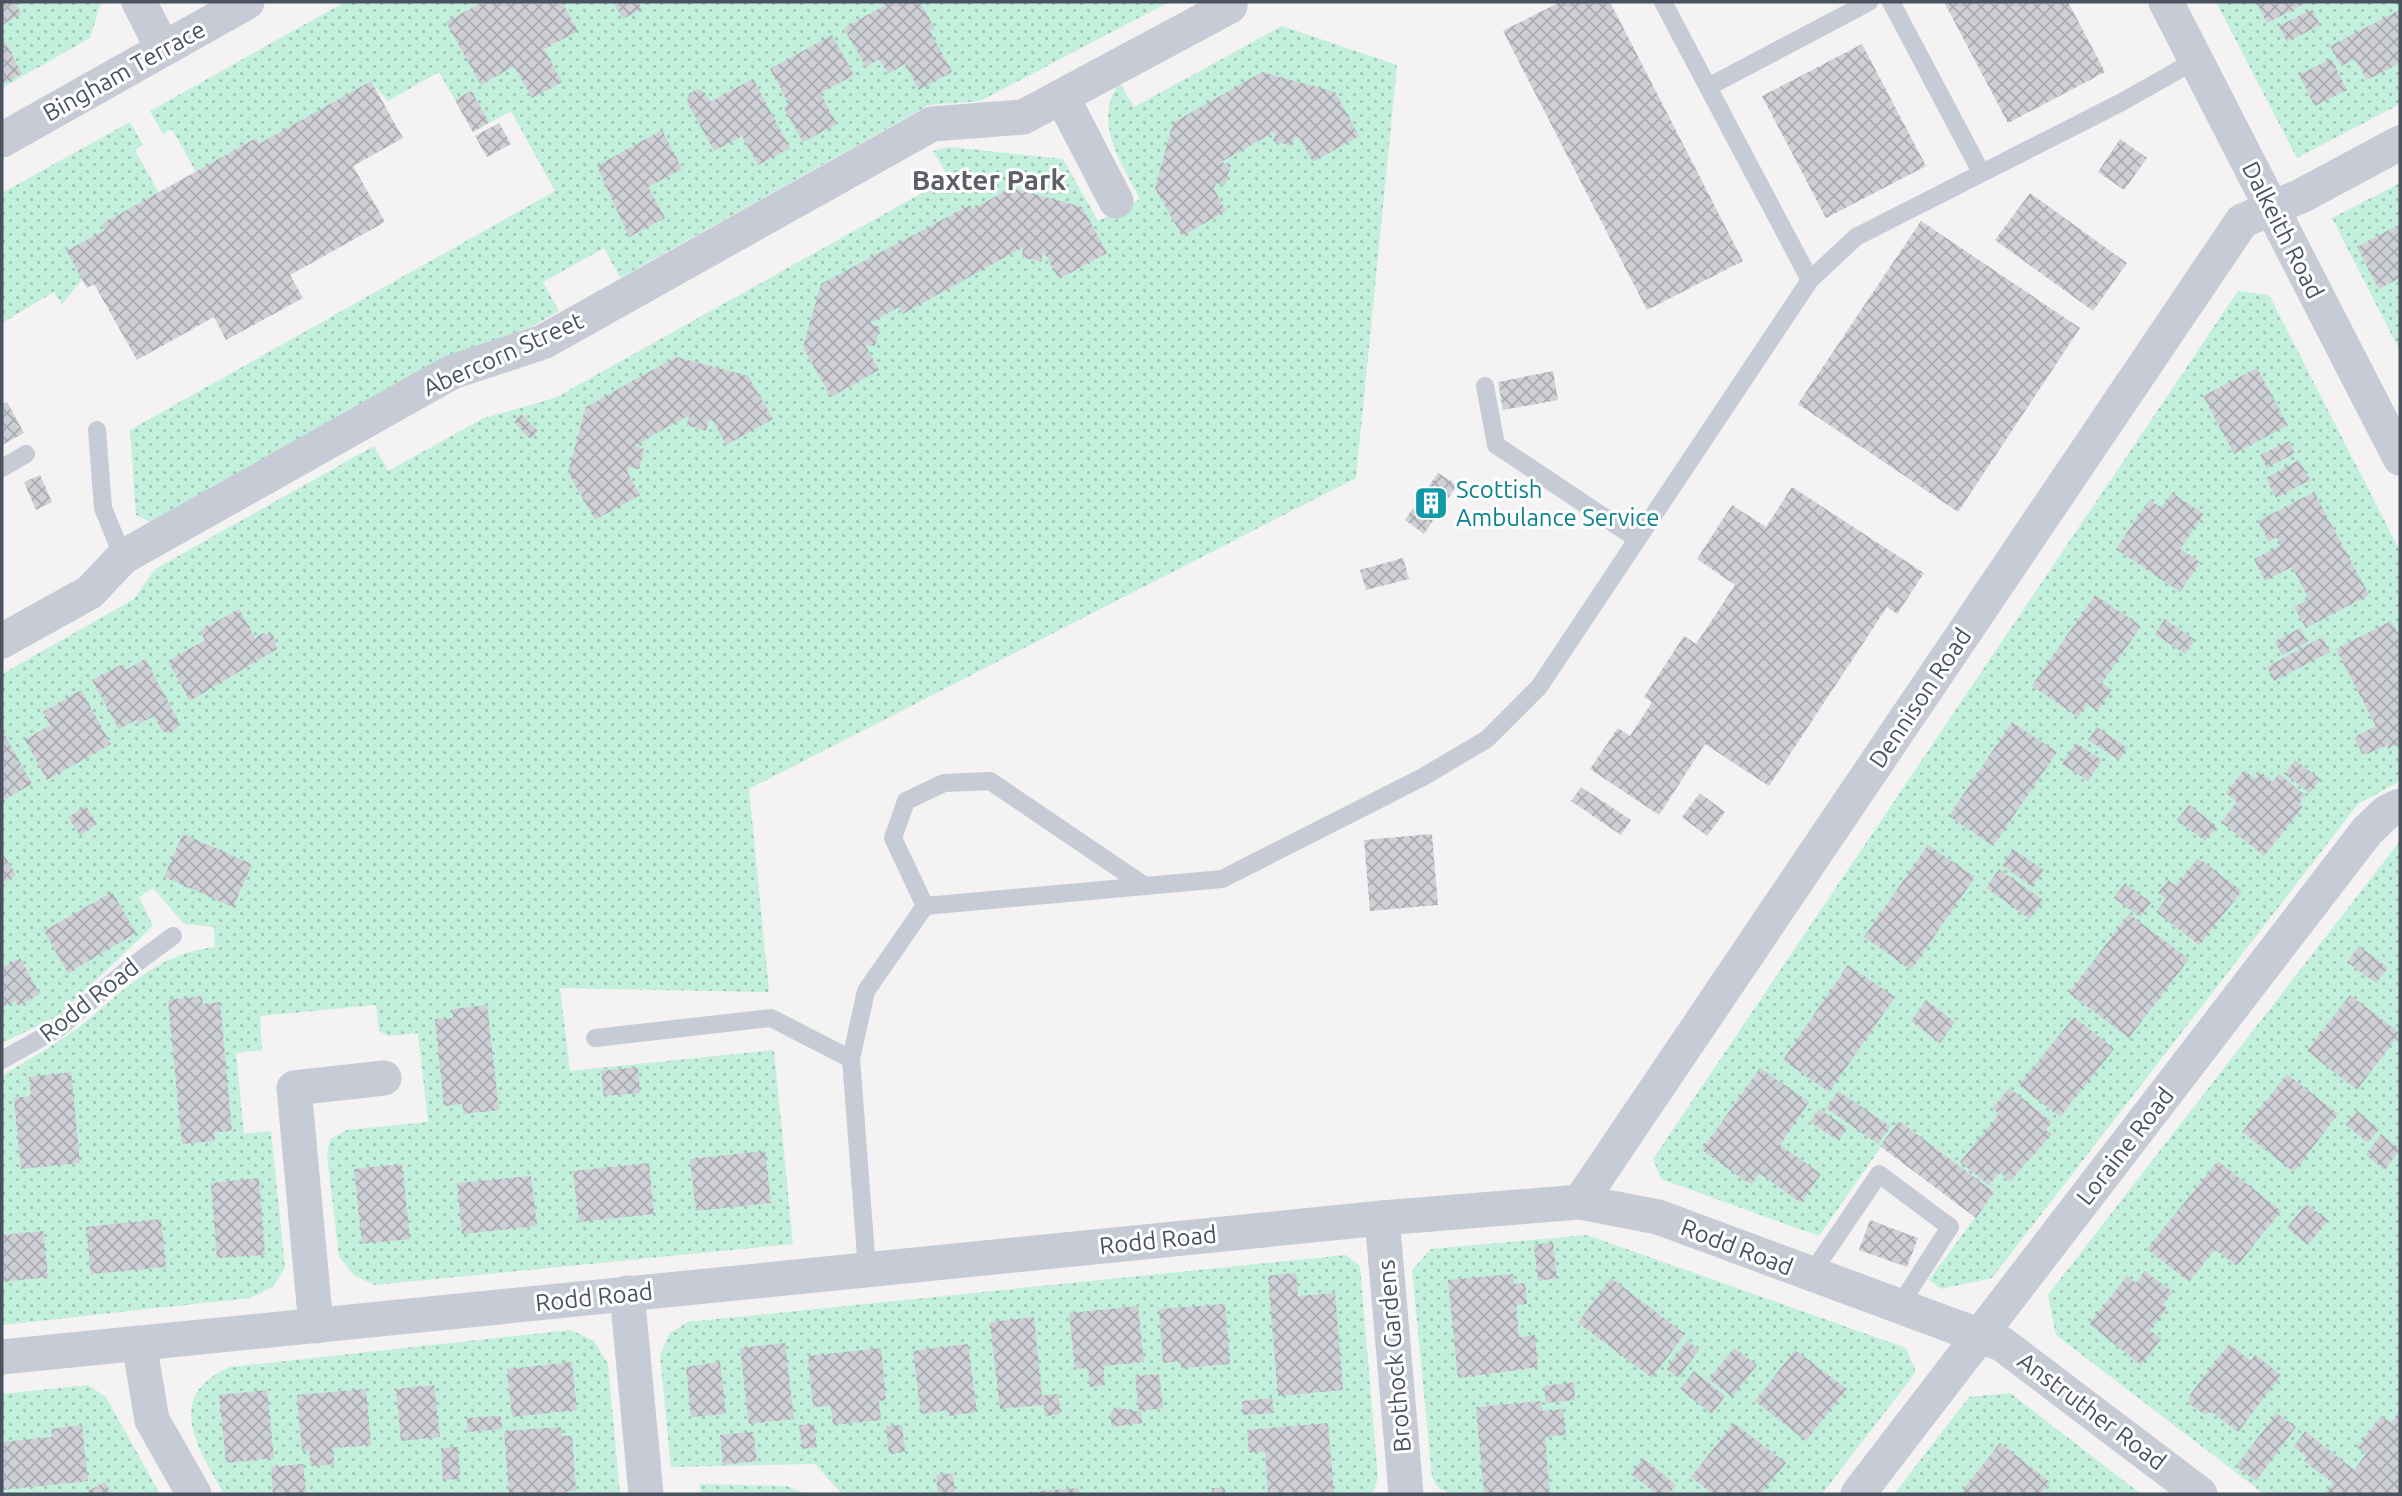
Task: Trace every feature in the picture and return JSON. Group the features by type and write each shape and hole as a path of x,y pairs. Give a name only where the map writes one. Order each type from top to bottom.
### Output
{"street":[{"path":"139,2 163,49"},
{"name":"Bingham Terrace","path":"2,140 247,2"},
{"name":"Dalkeith Road","path":"2166,2 2400,458"},
{"name":"Abercorn Street","path":"2,641 90,592 123,557 452,372 543,342 932,124 1023,117 1230,6"},
{"path":"1062,97 1116,201"},
{"name":"Dennison Road","path":"1580,1202 2242,221 2400,144"},
{"name":"Loraine Road","path":"1858,1494 2367,831 2387,812 2400,806"},
{"path":"316,1326 294,1088 384,1078"},
{"name":"Rodd Road","path":"2,1357 1382,1218 1580,1202 1658,1217 1979,1337"},
{"name":"Brothock Gardens","path":"1382,1218 1406,1494"},
{"path":"626,1293 646,1494"},
{"name":"Anstruther Road","path":"1979,1337 2003,1344 2200,1494"},
{"path":"139,1343 152,1420 194,1494"}],"lane":[{"path":"1662,2 1810,280"},
{"path":"1708,87 1869,2"},
{"path":"1891,2 1981,172"},
{"path":"925,906 1222,879 1423,776 1487,739 1539,687 1810,280 1856,237 2120,103 2196,60"},
{"path":"1485,386 1496,445 1637,539"},
{"path":"97,430 103,508 123,557"},
{"path":"2,468 26,454"},
{"path":"925,906 893,838 906,801 944,783 990,782 1145,886"},
{"path":"867,1269 851,1059 866,991 925,906"},
{"name":"Rodd Road","path":"2,1060 59,1028 127,970 173,936"},
{"path":"595,1038 771,1018 851,1059"},
{"path":"1811,1275 1879,1174 1950,1227 1898,1308"}],"green space":[{"path":"2,2 101,2 90,38 2,88"},
{"path":"345,2 1169,2 980,101 929,105 620,278 604,248 543,282 559,311 531,327 444,358 150,522 136,515 130,430 555,191 511,111 473,132 439,72 388,101 371,82 259,144 255,138 196,172 172,129 163,134 150,111"},
{"path":"2216,2 2400,2 2400,104 2297,158"},
{"path":"1282,26 1397,65 1356,478 749,789 769,992 560,988 570,1071 774,1050 793,1244 375,1285 355,1276 339,1257 327,1155 330,1139 347,1130 428,1122 418,1033 389,1036 379,1031 376,1005 260,1016 262,1050 236,1053 244,1134 271,1131 285,1267 273,1287 250,1298 2,1325 2,1076 70,1034 157,966 175,957 215,947 214,927 184,924 153,888 139,897 153,926 58,1016 2,1043 2,674 134,599 155,569 374,446 388,471 484,418 555,398 949,178 933,151 950,147 1063,159 1098,221 1140,199 1118,157 1109,127 1108,112 1120,83 1134,107"},
{"path":"130,122 143,145 135,150 159,193 105,230 66,251 82,280 62,304 54,292 2,323 2,193"},
{"path":"2400,183 2400,351 2332,218"},
{"path":"2238,291 2269,295 2400,551 2400,781 2358,804 1992,1278 1941,1289 1929,1280 1994,1192 1899,1121 1819,1236 1661,1179 1653,1159"},
{"path":"2400,841 2400,1494 2264,1494 2056,1335 2048,1295"},
{"path":"1587,1235 1906,1348 1916,1372 1822,1494 1453,1494 1439,1489 1432,1477 1412,1270 1431,1249"},
{"path":"1346,1255 1360,1266 1378,1478 1372,1494 842,1494 815,1464 671,1467 660,1355 670,1333 688,1322"},
{"path":"571,1330 594,1341 608,1364 620,1494 224,1494 195,1437 192,1407 196,1393 209,1379 230,1367"},
{"path":"88,1385 106,1397 160,1494 2,1494 2,1394"},
{"path":"2010,1393 2141,1494 1894,1494 1969,1397"},
{"path":"700,1484 787,1486 806,1494 701,1494"}],"building":[{"path":"2,2 15,2 21,14 2,25"},
{"path":"483,2 562,2 578,31 544,49 562,82 532,98 514,66 481,85 446,22"},
{"path":"613,2 638,2 642,9 623,19"},
{"path":"891,2 920,2 935,29 930,31 952,72 919,90 905,64 888,74 879,59 866,67 844,28"},
{"path":"1560,2 1610,2 1743,261 1647,310 1503,31"},
{"path":"1944,2 2068,2 2105,72 2008,123"},
{"path":"2256,2 2308,2 2267,23"},
{"path":"2312,9 2320,25 2287,42 2279,26"},
{"path":"2400,10 2400,63 2367,80 2355,59 2341,66 2330,46"},
{"path":"832,35 854,75 820,93 837,124 803,142 784,108 789,104 770,69"},
{"path":"2,36 22,74 2,84"},
{"path":"1862,44 1926,166 1826,218 1762,96"},
{"path":"2331,59 2347,90 2315,106 2299,75"},
{"path":"1262,72 1335,92 1359,136 1313,162 1299,137 1295,136 1292,146 1273,141 1276,131 1221,162 1231,165 1225,185 1216,183 1214,189 1226,211 1182,236 1155,188 1173,123"},
{"path":"753,79 790,148 758,165 742,136 714,151 687,102 689,94 698,89 705,93 710,102"},
{"path":"371,81 403,138 353,166 385,222 290,275 303,298 226,340 214,317 137,360 94,284 87,288 66,251 105,230 102,224 256,138 259,144"},
{"path":"471,91 489,122 473,132 455,100"},
{"path":"499,123 511,144 487,157 475,136"},
{"path":"662,130 682,169 648,187 665,218 629,237 597,166"},
{"path":"2120,139 2147,158 2124,190 2098,172"},
{"path":"1011,188 1082,207 1107,253 1059,279 1045,254 1043,253 1041,262 1022,257 1023,247 903,314 899,307 871,324 880,327 875,346 865,345 879,370 831,397 803,347 821,284 970,205 973,209"},
{"path":"2030,193 2127,263 2093,311 1995,240"},
{"path":"1921,221 2080,328 1958,512 1798,404"},
{"path":"2400,224 2400,278 2379,289 2357,247"},
{"path":"676,357 748,376 773,419 726,445 713,421 709,420 706,431 686,425 690,415 660,431 635,446 644,449 639,469 629,467 627,472 640,495 595,520 568,472 586,407"},
{"path":"2257,368 2288,425 2234,454 2203,396"},
{"path":"1553,371 1558,400 1503,410 1498,382"},
{"path":"7,402 24,433 2,445 2,404"},
{"path":"521,414 538,431 530,439 514,422"},
{"path":"2289,441 2295,453 2267,468 2260,455"},
{"path":"2299,460 2310,480 2276,498 2266,478"},
{"name":"Scottish Ambulance Service","path":"1438,473 1457,485 1424,534 1405,520"},
{"path":"40,475 52,502 36,510 24,482"},
{"path":"1792,487 1924,573 1897,614 1887,607 1769,786 1705,744 1659,815 1590,769 1618,728 1630,736 1652,702 1644,697 1684,636 1696,644 1735,585 1697,559 1732,505 1766,527"},
{"path":"2314,492 2369,595 2306,628 2294,607 2309,599 2292,567 2265,581 2254,559 2281,545 2276,537 2269,542 2258,521"},
{"path":"2172,493 2204,514 2180,549 2200,562 2180,592 2116,549 2149,500 2161,508"},
{"path":"1403,558 1409,579 1366,590 1360,570"},
{"path":"2095,595 2141,626 2102,683 2112,690 2097,711 2087,704 2078,717 2032,686"},
{"path":"239,609 255,638 263,633 273,635 277,649 190,701 168,661 205,640 200,631"},
{"path":"2165,619 2195,640 2185,654 2155,634"},
{"path":"2391,621 2400,638 2400,743 2388,749 2386,745 2368,754 2362,753 2355,740 2358,735 2376,726 2336,649"},
{"path":"2300,628 2307,642 2282,655 2275,642"},
{"path":"2322,637 2330,652 2274,681 2267,667"},
{"path":"145,659 179,722 177,729 168,733 162,731 154,716 139,724 136,720 119,729 92,680 123,664 126,670"},
{"path":"81,690 111,744 47,780 25,740 50,725 43,712"},
{"path":"2012,722 2057,752 1993,846 1949,816"},
{"path":"2097,727 2127,748 2119,760 2088,740"},
{"path":"2,730 32,784 2,801"},
{"path":"2076,743 2102,760 2088,781 2062,764"},
{"path":"2295,760 2320,779 2310,793 2285,774"},
{"path":"2244,770 2255,779 2261,772 2272,782 2279,774 2305,795 2298,803 2303,807 2264,856 2221,822 2237,802 2226,793"},
{"path":"1581,787 1631,820 1621,835 1571,801"},
{"path":"1700,793 1725,812 1707,836 1682,817"},
{"path":"2189,805 2217,826 2205,841 2177,820"},
{"path":"86,806 97,824 80,835 68,817"},
{"path":"183,834 252,864 233,907 164,877"},
{"path":"1432,834 1438,905 1370,911 1364,840"},
{"path":"1928,845 1975,877 1911,970 1864,937"},
{"path":"2013,849 2044,870 2032,887 2002,865"},
{"path":"2,852 16,875 2,883"},
{"path":"2198,858 2242,891 2199,945 2156,912 2166,899 2158,893 2168,880 2176,886"},
{"path":"1999,869 2043,900 2030,919 1986,888"},
{"path":"2125,883 2151,903 2140,917 2114,898"},
{"path":"112,892 136,933 68,973 44,931"},
{"path":"2129,914 2189,959 2129,1038 2069,993"},
{"path":"2359,946 2388,968 2376,983 2347,962"},
{"path":"20,958 40,994 18,1006 15,1001 2,1008 2,964 4,967"},
{"path":"1848,965 1895,997 1829,1092 1783,1060"},
{"path":"2350,995 2400,1033 2357,1090 2307,1051"},
{"path":"202,996 203,1004 220,1002 232,1131 214,1132 215,1141 182,1144 168,1000"},
{"path":"1926,1000 1955,1022 1940,1043 1911,1021"},
{"path":"487,1005 499,1110 464,1114 462,1104 444,1106 435,1019 453,1018 452,1009"},
{"path":"2074,1017 2114,1049 2060,1117 2019,1085"},
{"path":"638,1067 640,1093 604,1096 601,1071"},
{"path":"1760,1068 1809,1102 1780,1145 1821,1174 1801,1203 1759,1173 1751,1185 1702,1150"},
{"path":"71,1072 80,1163 21,1169 14,1098 31,1096 29,1077"},
{"path":"2287,1074 2338,1114 2294,1172 2242,1132"},
{"path":"2009,1088 2052,1122 2046,1130 2052,1134 2010,1181 2000,1172 1989,1185 1960,1162 1999,1114 1993,1108"},
{"path":"1838,1091 1890,1126 1878,1144 1826,1108"},
{"path":"1819,1109 1847,1128 1839,1141 1810,1122"},
{"path":"2357,1111 2379,1129 2368,1143 2345,1124"},
{"path":"1899,1121 1994,1192 1976,1218 1880,1146"},
{"path":"2381,1134 2400,1149 2385,1170 2366,1155"},
{"path":"765,1151 771,1203 696,1211 690,1159"},
{"path":"2218,1161 2281,1211 2237,1266 2215,1249 2189,1282 2147,1249"},
{"path":"649,1163 654,1214 579,1222 573,1171"},
{"path":"402,1164 410,1239 362,1244 354,1169"},
{"path":"531,1176 537,1226 462,1234 457,1183"},
{"path":"259,1178 265,1255 217,1258 211,1183"},
{"path":"2306,1204 2328,1220 2308,1245 2287,1228"},
{"path":"161,1219 166,1267 91,1274 86,1227"},
{"path":"1870,1220 1918,1238 1907,1267 1859,1250"},
{"path":"43,1231 48,1277 2,1282 2,1235"},
{"path":"1553,1242 1557,1278 1538,1281 1534,1245"},
{"path":"2145,1271 2173,1292 2163,1304 2167,1308 2150,1330 2161,1339 2141,1365 2089,1324 2127,1276 2136,1283"},
{"path":"1296,1273 1298,1296 1335,1293 1343,1390 1278,1396 1268,1276"},
{"path":"1513,1274 1514,1284 1525,1283 1527,1304 1516,1305 1519,1337 1535,1335 1538,1367 1458,1378 1448,1280"},
{"path":"1611,1278 1685,1334 1652,1378 1578,1323"},
{"path":"1225,1304 1230,1364 1181,1368 1181,1361 1163,1363 1159,1309"},
{"path":"1138,1306 1144,1362 1103,1366 1105,1385 1090,1387 1088,1368 1075,1369 1069,1313"},
{"path":"1034,1317 1042,1396 1058,1394 1061,1414 1045,1416 1044,1405 1000,1409 990,1322"},
{"path":"1687,1341 1699,1350 1678,1378 1666,1369"},
{"path":"785,1343 794,1419 749,1424 740,1348"},
{"path":"968,1344 977,1412 949,1416 948,1410 921,1414 913,1351"},
{"path":"2229,1344 2251,1361 2255,1355 2281,1375 2238,1432 2212,1412 2204,1414 2190,1404 2189,1396"},
{"path":"881,1348 886,1400 879,1401 881,1420 833,1425 831,1406 813,1407 808,1356"},
{"path":"1734,1348 1757,1365 1732,1397 1709,1379"},
{"path":"1795,1350 1847,1389 1806,1441 1755,1401"},
{"path":"572,1362 577,1410 512,1417 507,1369"},
{"path":"720,1362 726,1414 691,1417 686,1367"},
{"path":"1694,1371 1725,1396 1712,1414 1680,1389"},
{"path":"1159,1374 1163,1408 1139,1411 1135,1376"},
{"path":"1574,1382 1575,1400 1546,1403 1544,1386"},
{"path":"434,1385 440,1437 401,1441 396,1389"},
{"path":"366,1389 371,1445 333,1448 334,1464 311,1466 309,1450 302,1451 297,1395"},
{"path":"267,1390 274,1458 226,1463 219,1395"},
{"path":"1272,1398 1274,1413 1243,1415 1242,1401"},
{"path":"1541,1401 1542,1411 1563,1409 1566,1435 1545,1437 1550,1494 1484,1494 1476,1407"},
{"path":"1115,1407 1141,1412 1142,1423 1112,1427 1110,1413"},
{"path":"2400,1410 2400,1494 2325,1494 2333,1483 2304,1461 2307,1457 2294,1447 2305,1431 2354,1470 2366,1454 2357,1447 2381,1416 2391,1423"},
{"path":"2277,1413 2296,1427 2256,1481 2236,1466"},
{"path":"501,1416 502,1429 468,1432 467,1418"},
{"path":"1328,1423 1334,1494 1268,1494 1265,1451 1249,1453 1247,1430"},
{"path":"1734,1423 1786,1463 1761,1494 1713,1494 1691,1477"},
{"path":"814,1424 817,1447 802,1449 799,1425"},
{"path":"82,1425 88,1481 2,1490 2,1442 52,1437 51,1429"},
{"path":"902,1425 905,1452 889,1454 886,1426"},
{"path":"561,1427 562,1436 572,1436 576,1491 567,1491 567,1494 509,1494 504,1431"},
{"path":"753,1432 757,1461 723,1465 720,1435"},
{"path":"2000,1443 2050,1482 2040,1494 1960,1494"},
{"path":"458,1447 460,1479 443,1480 441,1448"},
{"path":"1643,1458 1676,1485 1669,1494 1657,1494 1631,1474"},
{"path":"303,1464 306,1494 273,1494 271,1467"},
{"path":"953,1473 955,1494 938,1494 936,1475"},
{"path":"105,1482 112,1494 90,1494 88,1491"},
{"path":"1079,1488 1079,1494 1029,1494 1029,1492"},
{"path":"1212,1488 1225,1488 1225,1494 1212,1494"}],"place":[{"name":"Scottish Ambulance Service","path":"1431,503"}],"district":[{"name":"Baxter Park","path":"989,179"}]}
